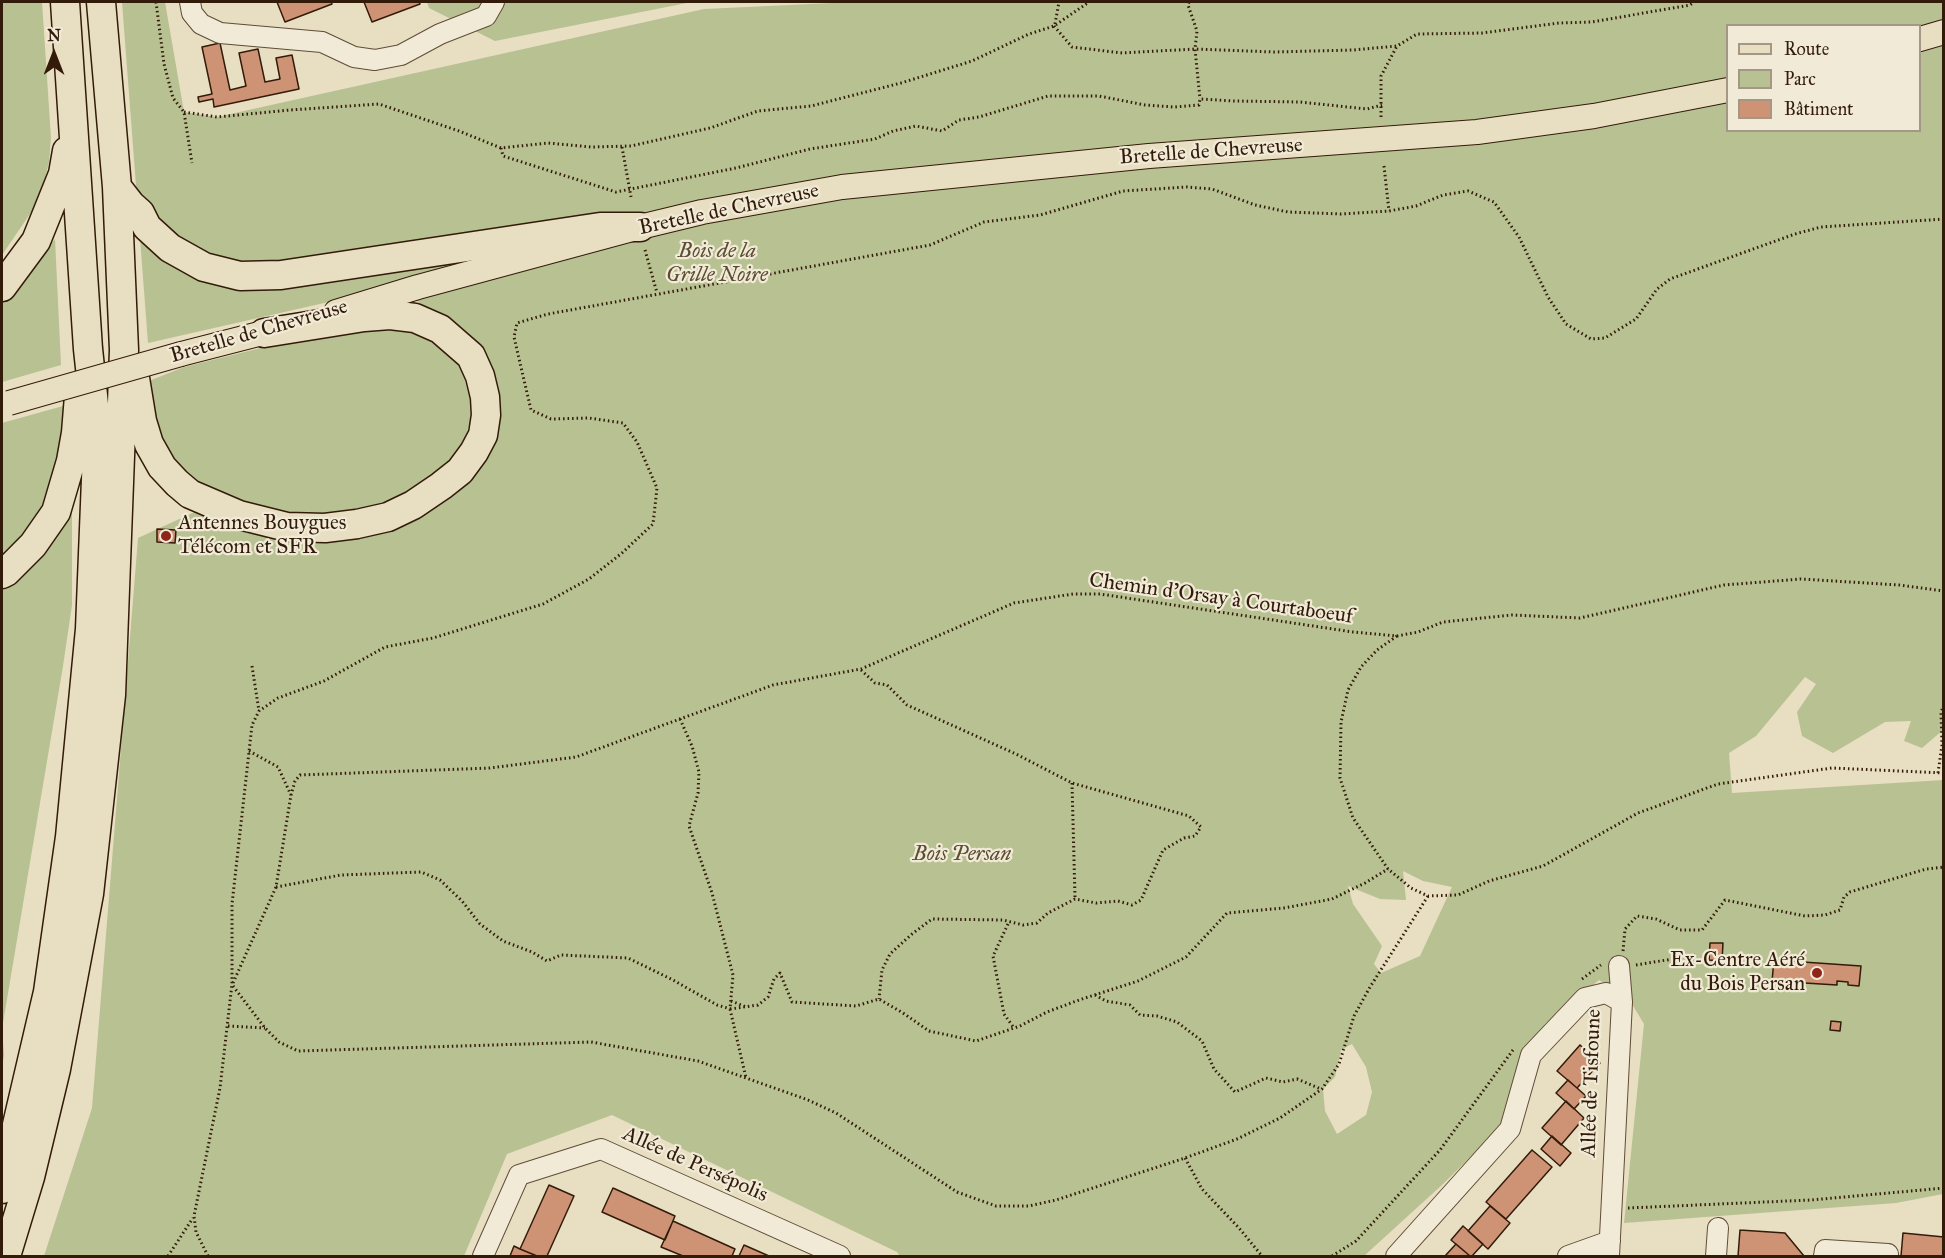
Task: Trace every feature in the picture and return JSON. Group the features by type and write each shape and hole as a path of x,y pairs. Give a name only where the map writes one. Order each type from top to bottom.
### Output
{"highway":[{"path":"2,1189 48,992 70,837 90,629 97,454 95,414 87,349 65,2"},
{"path":"6,1257 30,1177 56,1069 89,894 111,695 124,350 117,187 101,2"},
{"path":"2,286 36,241 63,174 73,120"},
{"path":"117,187 131,206 140,213 147,226 170,248 204,267 240,276 281,275 600,226 642,238"},
{"path":"124,350 134,373 142,421 149,444 162,467 190,494 239,515 288,527 325,528 388,517 413,505 460,471 483,435 486,415 485,396 480,376 471,357 440,329 415,318 390,315 264,333"},
{"path":"2,574 33,545 56,512 71,461 76,433 77,404 87,349"}],"main road":[{"path":"1921,39 1944,32"},
{"name":"Bretelle de Chevreuse","path":"4,404 264,333 418,287 642,238 702,212 842,187 1149,156 1477,132 1594,116 1726,90"}],"street":[{"path":"190,2 192,13 201,24 220,33 322,42 354,57 375,60 401,55 440,34 486,16 494,2"},
{"path":"1616,960 1622,1002"},
{"name":"Allée de Tisfoune","path":"1396,1257 1510,1130 1531,1055 1585,998 1606,993 1622,1002 1610,1249"},
{"name":"Allée de Persépolis","path":"483,1257 519,1175 600,1149 833,1255"},
{"path":"1716,1257 1718,1228"},
{"path":"1568,1257 1610,1249"},
{"path":"1824,1257 1825,1250 1888,1254"}],"path":[{"path":"156,2 164,64 173,98 184,112 192,163"},
{"path":"1054,26 1059,2"},
{"path":"184,112 217,117 379,104 501,148 548,143 591,147 631,146 710,128 758,111 811,106 901,83 972,61 1029,34 1054,26 1089,2"},
{"path":"501,148 503,156 616,192 736,168 810,149 875,139 916,126 928,126 942,131 958,120 979,117 1048,96 1099,96 1145,105 1199,105 1195,49 1197,31 1189,2"},
{"path":"1054,26 1072,47 1122,53 1195,49 1274,52 1353,50 1397,46 1417,34 1482,33 1559,23 1592,22 1690,5 1694,2"},
{"path":"1381,117 1381,76 1397,46"},
{"path":"1200,99 1300,102 1367,109 1382,105"},
{"path":"622,147 631,197"},
{"path":"1384,166 1389,211"},
{"path":"208,1257 196,1232 194,1216 220,1088 228,1026 232,984 232,904 252,725 259,711 278,698 324,681 386,647 433,638 543,604 590,579 653,524 657,488 637,442 623,423 589,418 551,419 531,411 514,337 517,323 548,314 657,293 930,245 984,222 1040,215 1123,191 1187,187 1212,189 1255,205 1288,212 1341,214 1389,211 1416,206 1443,195 1468,191 1494,202 1519,237 1548,297 1566,324 1591,339 1605,338 1636,319 1657,289 1670,279 1795,234 1832,226 1944,219"},
{"path":"642,238 657,293"},
{"name":"Chemin d'Orsay à Courtaboeuf","path":"291,795 295,781 300,775 490,768 576,758 773,685 861,669 1014,603 1072,594 1100,594 1353,632 1397,636 1418,632 1443,622 1512,615 1580,618 1724,585 1801,579 1899,585 1944,591"},
{"path":"1397,636 1377,650 1361,667 1348,690 1341,722 1340,778 1353,818 1388,869 1411,888 1428,896 1458,895 1489,881 1543,866 1638,813 1718,784 1832,768 1944,773"},
{"path":"252,666 259,711"},
{"path":"861,669 875,683 887,685 907,705 1016,754 1072,783 1189,816 1201,826 1195,836 1184,838 1163,850 1141,900 1132,905 1118,901 1096,903 1075,899 1048,913 1037,923 1023,925 1003,920 932,919 890,954 882,970 879,999"},
{"path":"1938,773 1942,745 1941,712 1944,705"},
{"path":"680,719 692,746 699,772 698,793 689,826 712,893 733,975 730,1009 746,1078"},
{"path":"232,984 276,887 291,795 278,766 249,751"},
{"path":"1072,783 1075,899"},
{"path":"1616,960 1624,929 1637,916 1656,919 1680,930 1702,930 1725,900 1805,916 1825,915 1840,910 1844,897 1850,892 1926,869 1944,867"},
{"path":"276,887 341,875 420,872 440,880 462,901 480,924 503,941 532,952 547,961 561,955 628,958 717,1005 730,1009 758,1005 768,997 774,979 780,973 792,1002 856,1006 879,999 929,1031 976,1041 1014,1028 1047,1012 1138,981 1186,957 1227,914 1332,900 1388,869"},
{"path":"232,984 265,1028 279,1042 298,1050 591,1042 698,1062 808,1100 836,1113 957,1192 996,1206 1029,1206 1056,1200 1185,1158 1237,1138 1280,1118 1322,1089 1339,1064 1354,1016 1428,896"},
{"path":"1008,924 993,956 1004,1014 1014,1028"},
{"path":"1577,983 1616,960 1697,955"},
{"path":"1095,995 1106,1001 1130,1005 1140,1015 1157,1016 1177,1022 1202,1041 1214,1069 1235,1092 1266,1078 1283,1082 1297,1079 1322,1089"},
{"path":"731,1001 746,1007"},
{"path":"730,1009 736,1007"},
{"path":"228,1026 265,1028"},
{"path":"1332,1257 1356,1241 1440,1150 1518,1045"},
{"path":"1185,1158 1202,1189 1239,1228 1260,1256"},
{"path":"1611,1208 1811,1200 1944,1188"},
{"path":"168,1257 194,1216"}],"green space":[{"path":"2,2 42,2 51,138 49,162 43,187 34,208 2,255"},
{"name":"Bois Persan","path":"122,2 165,2 184,112 217,117 704,9 854,2 1943,2 1943,730 1922,748 1904,741 1911,721 1885,722 1833,753 1802,736 1797,712 1816,684 1805,677 1756,736 1729,753 1732,793 1943,780 1943,1194 1896,1203 1624,1223 1644,1024 1629,999 1599,980 1545,1024 1515,1113 1443,1184 1364,1256 900,1256 897,1252 612,1115 507,1154 464,1256 44,1256 92,1108 138,538 201,509 402,523 449,498 479,465 476,349 399,286 148,343","holes":["1403,871 1423,881 1452,887 1420,956 1381,973 1374,964 1382,946 1353,904 1348,886 1380,899 1406,900","1352,1044 1366,1067 1372,1092 1366,1115 1337,1134 1325,1111 1323,1089 1335,1077 1341,1050"]},
{"path":"427,2 692,2 495,41 429,8"},
{"path":"55,239 61,365 2,382 2,300"},
{"path":"367,330 412,330 444,346 462,369 473,411 465,440 443,469 399,498 351,511 306,515 248,505 204,486 183,473 168,454 154,421 149,381 184,367 313,335"},
{"path":"63,406 63,443 52,491 36,523 2,553 2,423"},
{"path":"72,512 72,605 2,1029 2,583 51,537"},
{"path":"2,1029 4,1055 2,1068"}],"building":[{"path":"277,2 331,2 332,4 285,22"},
{"path":"364,2 419,2 420,4 372,22"},
{"path":"220,43 230,90 246,86 239,53 258,49 265,82 280,79 276,58 292,55 299,89 214,107 213,99 199,102 198,97 212,94 202,47"},
{"name":"Antennes Bouygues Télécom et SFR","path":"157,529 176,530 175,543 157,542"},
{"path":"1710,943 1723,943 1722,961 1709,960"},
{"name":"Ex-Centre Aéré du Bois Persan","path":"1774,960 1861,966 1859,986 1837,981 1837,985 1772,981"},
{"path":"1831,1021 1841,1022 1840,1031 1830,1030"},
{"path":"1580,1045 1600,1063 1577,1088 1557,1071"},
{"path":"1568,1080 1586,1096 1574,1109 1556,1093"},
{"path":"1566,1101 1584,1118 1561,1145 1542,1128"},
{"path":"1552,1136 1571,1153 1560,1166 1541,1149"},
{"path":"1532,1150 1552,1167 1506,1219 1486,1202"},
{"path":"549,1185 574,1196 547,1256 537,1256 520,1249"},
{"path":"613,1188 675,1216 665,1240 602,1212"},
{"path":"1490,1206 1510,1223 1488,1249 1468,1231"},
{"path":"673,1221 735,1249 732,1256 683,1256 661,1247"},
{"path":"1463,1226 1483,1244 1472,1256 1451,1240"},
{"path":"1740,1230 1785,1233 1804,1256 1738,1256"},
{"path":"1903,1233 1944,1237 1944,1256 1901,1256"},
{"path":"1456,1244 1470,1256 1445,1256"},
{"path":"744,1245 769,1256 739,1256"},
{"path":"514,1246 520,1249 537,1256 510,1256"}],"place":[{"name":"Antennes Bouygues Télécom et SFR","path":"166,536"},
{"name":"Ex-Centre Aéré du Bois Persan","path":"1817,973"}],"park label":[{"name":"Bois de la Grille Noire","path":"717,264"}]}
